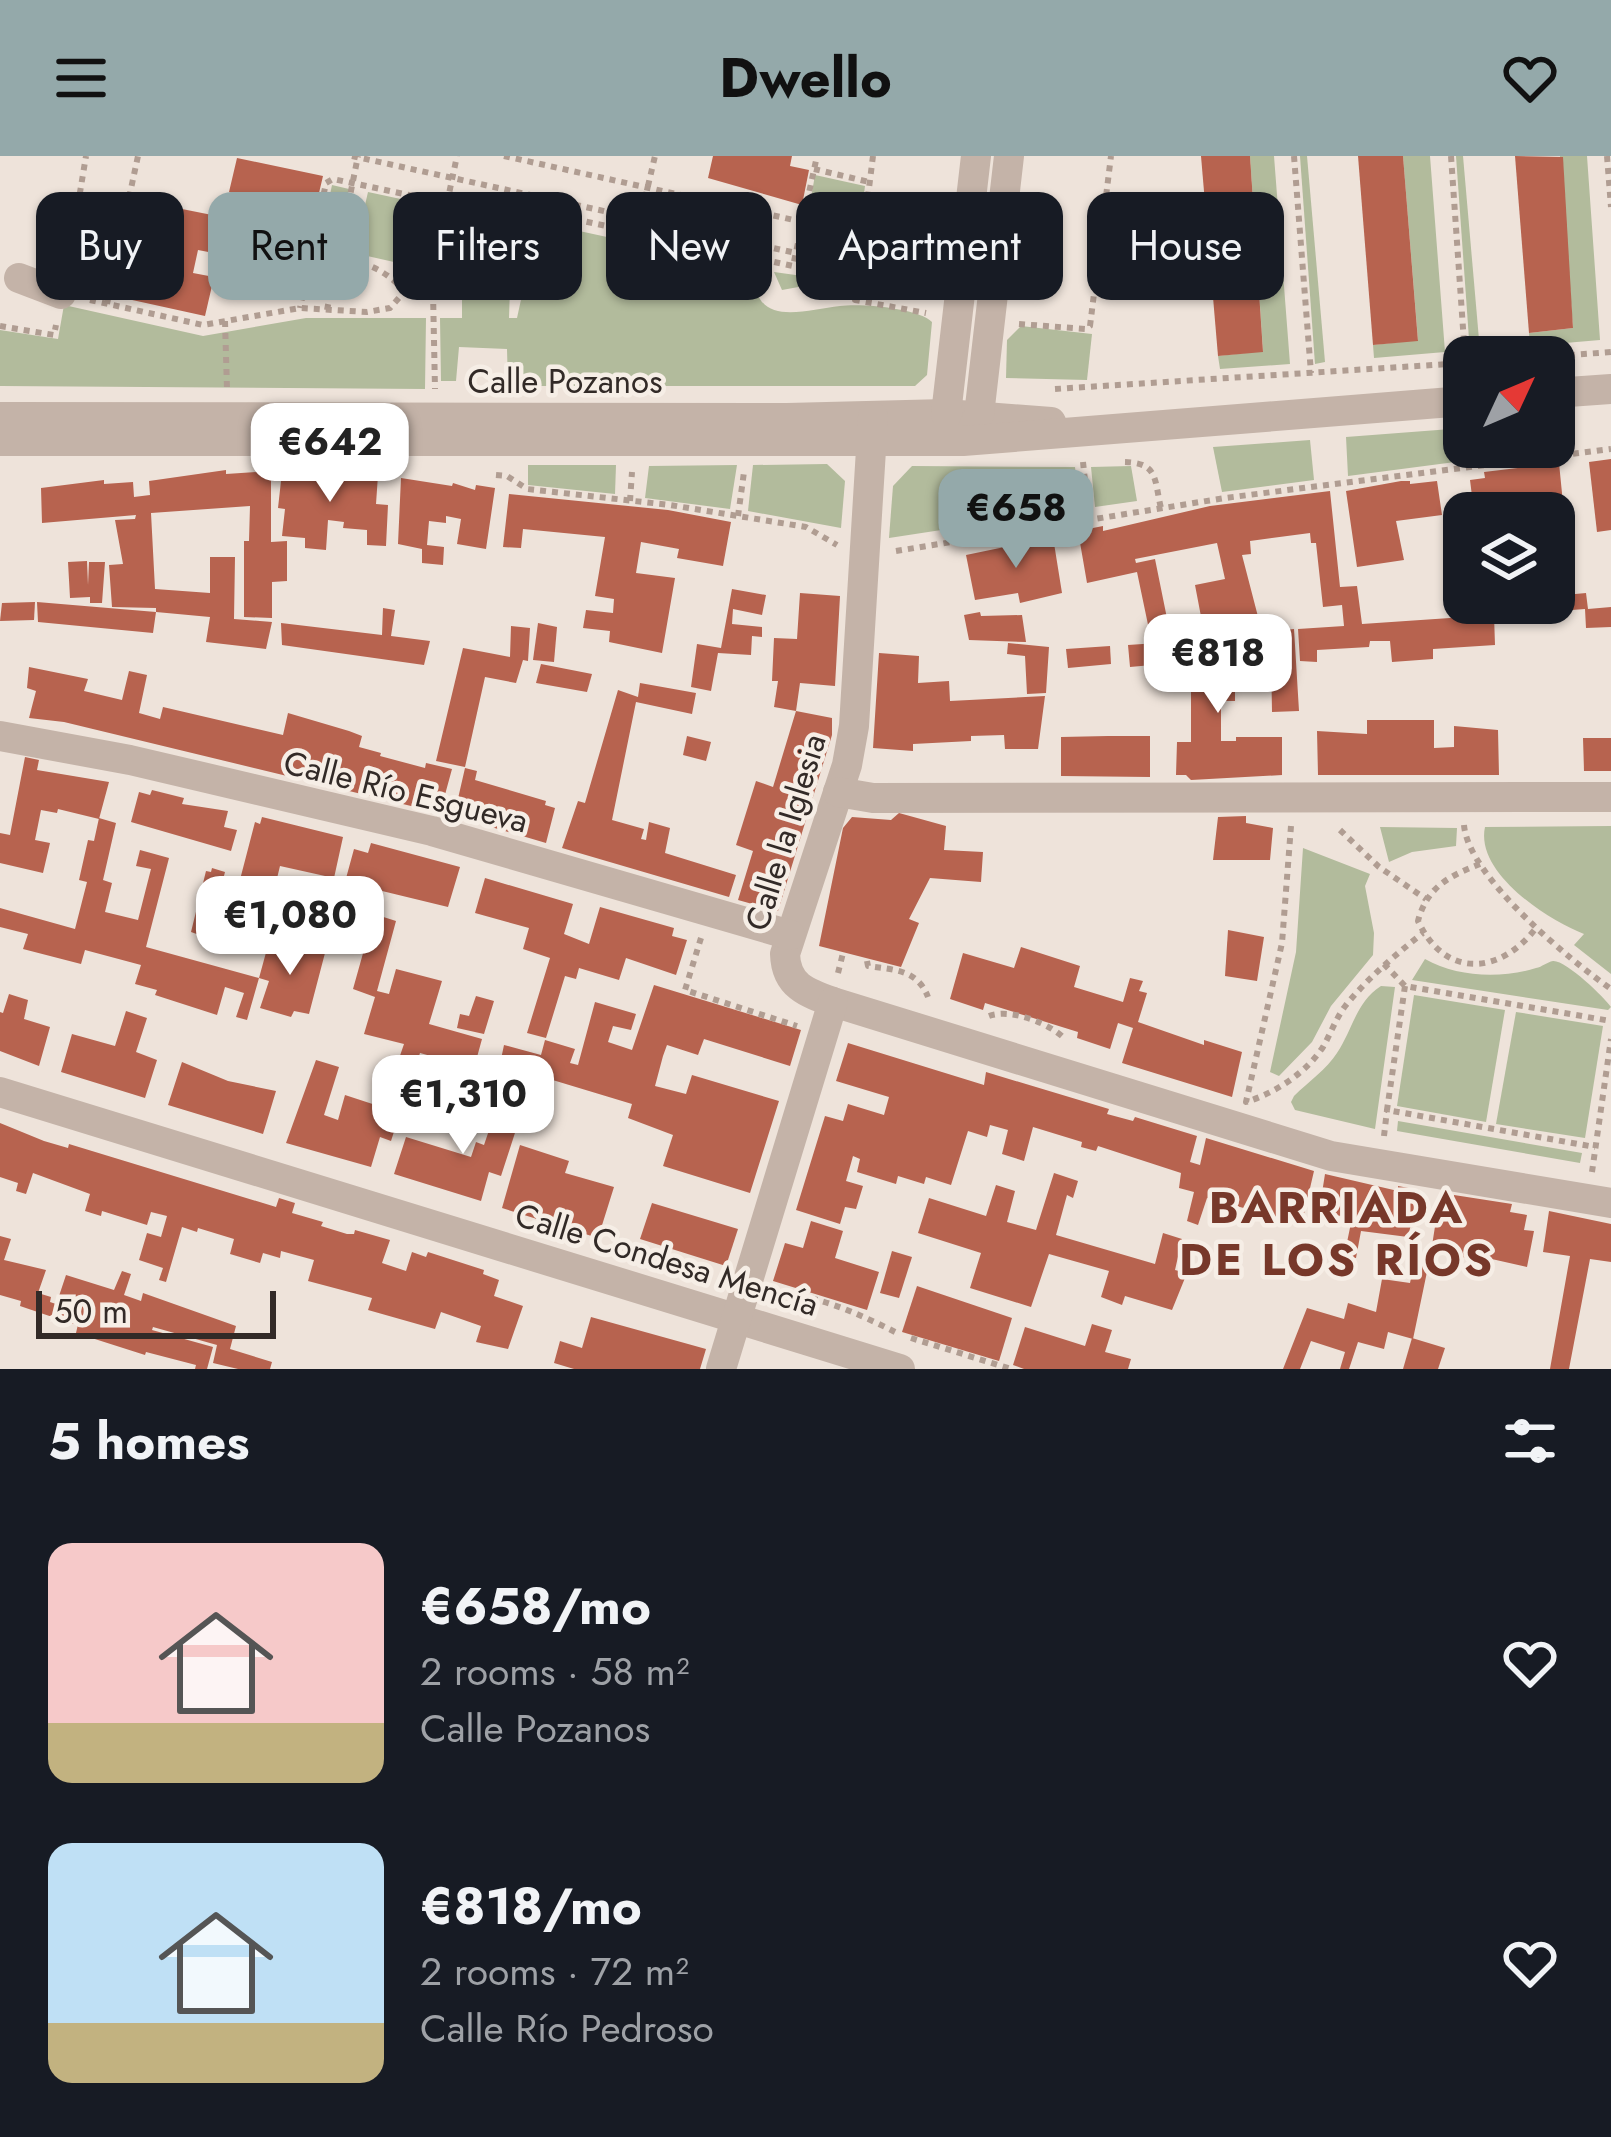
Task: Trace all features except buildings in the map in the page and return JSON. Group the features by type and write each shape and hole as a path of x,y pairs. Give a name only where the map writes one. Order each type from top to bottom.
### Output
{"street":[{"path":"946,414 946,312 976,156"},
{"path":"971,428 1001,317 1009,156"},
{"path":"19,278 36,284"},
{"path":"946,312 1001,317"},
{"path":"1575,392 1611,388"},
{"name":"Calle Pozanos","path":"0,441 1129,430 1443,403"},
{"name":"Calle Pozanos","path":"0,417 873,429 946,414 971,428"},
{"name":"Calle la Iglesia","path":"832,987 808,993 789,976 785,954 838,792 854,726 873,429"},
{"name":"Calle Río Esgueva","path":"0,736 130,760 432,831 790,935"},
{"path":"838,792 872,798 1611,797"},
{"path":"721,1369 832,987 1312,1151 1611,1202"},
{"name":"Calle Condesa Mencía","path":"0,1092 900,1369"}],"path":[{"path":"130,192 138,156"},
{"path":"351,192 356,156 515,192"},
{"path":"449,192 457,156"},
{"path":"504,156 796,220"},
{"path":"646,192 655,156"},
{"path":"809,192 817,156"},
{"path":"873,156 855,300 946,312"},
{"path":"1001,317 1090,326 1111,156"},
{"path":"1294,156 1311,373"},
{"path":"1450,156 1464,336"},
{"path":"1607,156 1611,207"},
{"path":"814,169 869,183"},
{"path":"324,192 333,179 395,192"},
{"path":"772,248 796,253 793,266 772,262"},
{"path":"89,300 203,325 300,308 353,314 390,308 397,300"},
{"path":"107,304 108,300"},
{"path":"300,308 302,300"},
{"path":"327,310 329,300"},
{"path":"433,300 435,393"},
{"path":"225,321 229,394"},
{"path":"1575,355 1611,352"},
{"path":"490,474 507,476 527,489 806,527 845,551 884,553 1160,508 1611,448"},
{"path":"738,516 746,462"},
{"path":"1083,462 1089,519"},
{"path":"1107,462 1143,463 1151,469 1160,508"},
{"path":"630,501 633,463"},
{"path":"1291,812 1282,943 1246,1102 1290,1080 1321,1051 1341,1011 1384,964 1423,933"},
{"path":"1463,812 1465,835 1480,864 1536,928 1611,989"},
{"path":"1336,826 1379,867 1426,899"},
{"path":"1480,864 1438,884 1426,899 1418,921 1438,953 1463,964 1495,963 1521,948 1536,928"},
{"path":"701,926 685,990 804,1031"},
{"path":"839,968 844,953"},
{"path":"867,961 868,966 912,974 928,997"},
{"path":"1384,964 1405,986 1611,1021"},
{"path":"1382,1144 1405,986"},
{"path":"912,992 949,1004"},
{"path":"989,1016 1005,1013 1050,1027 1065,1039"},
{"path":"1592,1170 1611,1039"},
{"path":"1387,1110 1595,1148"},
{"path":"779,1294 791,1293 1011,1369"}],"green space":[{"path":"1250,156 1274,156 1277,192 1252,192"},
{"path":"1300,156 1307,156 1325,362 1315,364"},
{"path":"1403,156 1430,156 1443,352 1374,358 1373,345 1418,340"},
{"path":"1456,156 1463,156 1479,336 1469,336"},
{"path":"1560,156 1587,156 1600,340 1529,336 1573,328"},
{"path":"815,175 865,186 864,192 812,192"},
{"path":"369,192 393,197 393,262 369,256"},
{"path":"582,232 606,237 606,300 761,300 782,312 861,305 902,310 932,322 927,375 915,386 508,386 507,349 459,347 456,381 441,381 440,318 462,318 462,300 510,300 509,318 517,318 521,300 582,300"},
{"path":"774,272 796,275 796,287 782,290"},
{"path":"1284,286 1290,364 1220,369 1218,356 1263,351 1260,300 1284,300"},
{"path":"64,305 203,336 306,318 426,318 425,389 0,386 0,330 58,339"},
{"path":"1021,326 1092,334 1087,380 1006,378 1007,340"},
{"path":"1443,430 1443,464 1348,476 1346,437"},
{"path":"1310,440 1314,480 1222,492 1213,447"},
{"path":"827,464 845,481 841,528 748,511 753,465"},
{"path":"528,465 616,465 615,494 528,485"},
{"path":"737,465 730,509 645,498 649,466"},
{"path":"912,466 1075,467 1079,503 1072,510 889,538 893,486"},
{"path":"1131,466 1137,501 1095,507 1091,467"},
{"path":"1611,826 1611,974 1574,945 1584,934 1534,906 1502,877 1485,844 1485,827"},
{"path":"1380,827 1457,828 1456,846 1412,852 1389,862"},
{"path":"1303,848 1370,874 1365,886 1373,955 1331,1006 1312,1042 1279,1076 1270,1072 1296,952"},
{"path":"1425,959 1451,970 1479,974 1508,974 1559,962 1611,1007 1412,980"},
{"path":"1381,986 1395,987 1375,1129 1295,1110 1294,1096 1333,1059 1360,1008"},
{"path":"1414,995 1505,1010 1486,1122 1397,1106"},
{"path":"1516,1012 1603,1026 1585,1138 1496,1124"},
{"path":"1398,1121 1582,1153 1580,1163 1397,1131"}],"district":[{"name":"BARRIADA DE LOS RÍOS","path":"1337,1233"}]}
